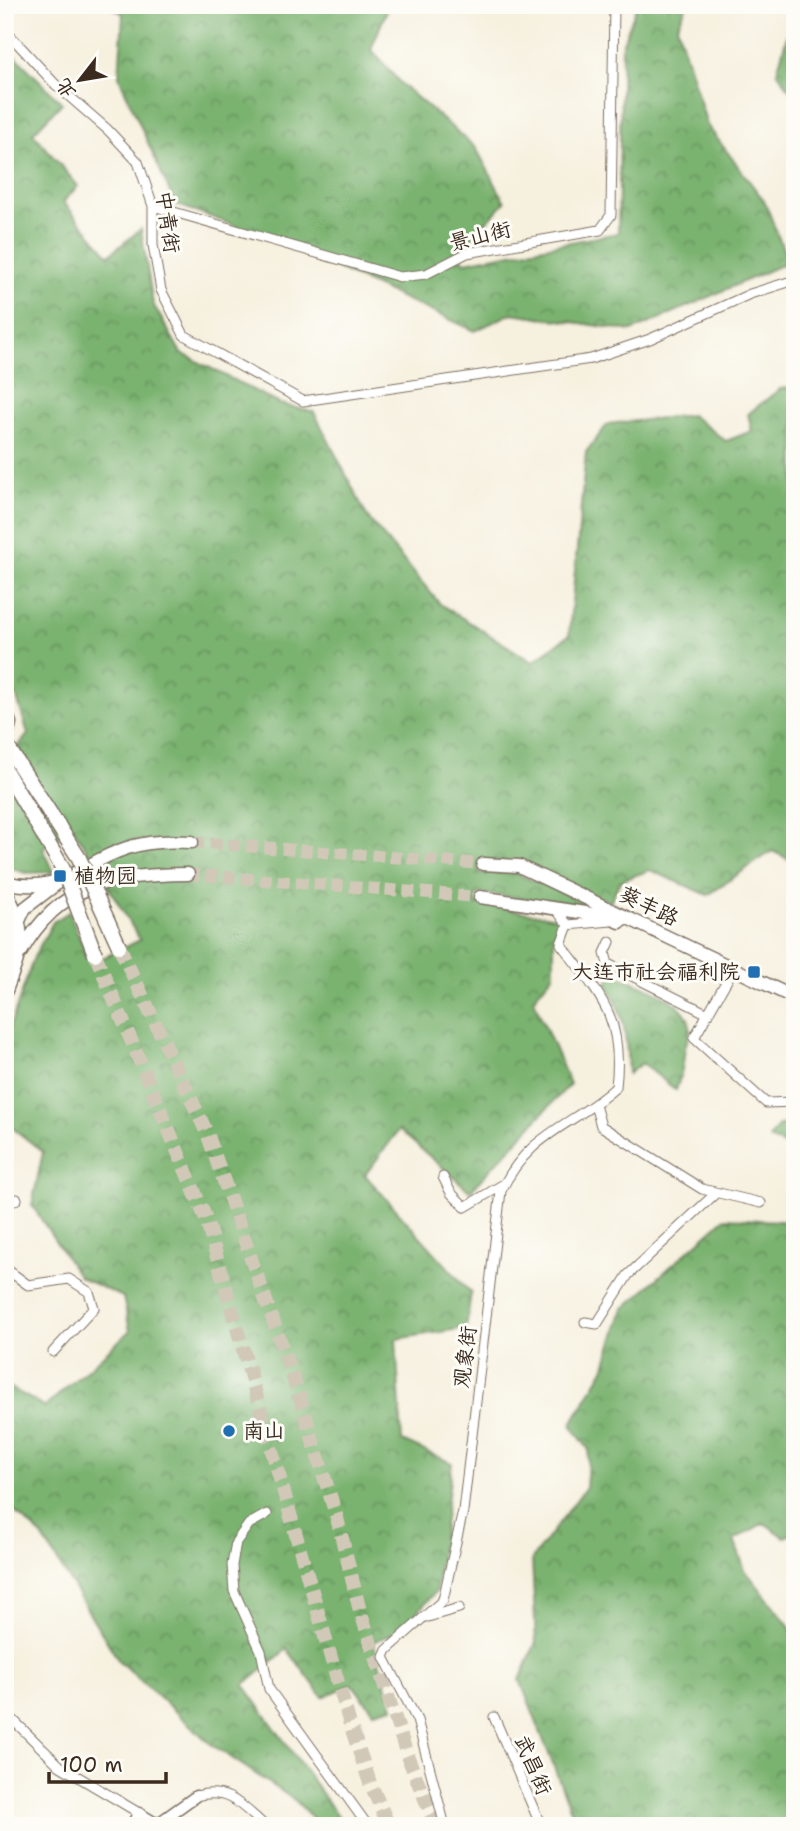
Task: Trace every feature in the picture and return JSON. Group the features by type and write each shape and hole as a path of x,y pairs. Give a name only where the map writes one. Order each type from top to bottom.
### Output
{"main road":[{"path":"5,709 10,723 5,743 79,858 119,946"},
{"path":"5,770 62,867 95,954"},
{"path":"5,882 32,886 58,883 126,848 156,841 192,842"},
{"name":"葵丰路","path":"483,864 519,866 531,871 795,998"},
{"path":"5,993 21,952 40,922 64,899 117,878 188,874"},
{"path":"48,898 58,883"},
{"path":"5,890 14,907 21,952"},
{"name":"葵丰路","path":"480,897 618,920 795,1006"},
{"path":"14,907 48,898 64,899"},
{"path":"5,969 14,907"}],"street":[{"name":"景山街","path":"153,206 400,277 426,274 467,253 600,230 611,215 614,5"},
{"name":"中青街","path":"5,30 55,84 108,130 138,162 153,206 153,245 161,290 184,335 303,401 591,359 650,339 750,294 795,280"},
{"path":"555,908 568,925 618,920"},
{"name":"观象街","path":"445,1826 417,1720 384,1657 387,1650 443,1600 463,1511 504,1184 519,1158 548,1132 595,1105 615,1087 620,1052 608,1007 561,944 568,925"},
{"path":"610,942 605,953 608,964 708,1014"},
{"path":"730,975 694,1038 766,1103 795,1102"},
{"path":"595,1105 601,1126 702,1189 761,1203"},
{"path":"443,1177 451,1193 465,1207 504,1184"},
{"path":"585,1322 597,1324 628,1275 716,1192"},
{"path":"5,1206 17,1199"},
{"path":"5,1268 27,1285 69,1279 89,1292 94,1308 53,1352"},
{"path":"267,1514 249,1524 236,1542 232,1565 234,1591 261,1651 269,1689 368,1826"},
{"path":"426,1617 459,1608"},
{"path":"5,1712 60,1766 158,1824 196,1796 212,1791 233,1798 265,1826"},
{"name":"武昌街","path":"494,1717 541,1826"},
{"path":"137,1826 134,1821 139,1813"}],"green space":[{"path":"108,5 389,5 371,49 401,84 476,148 505,202 457,253 465,262 618,233 622,45 637,5 687,5 677,26 707,125 765,202 788,262 632,331 512,313 475,331 269,238 175,204 119,77 123,14"},
{"path":"795,8 795,97 777,71"},
{"path":"5,46 62,103 33,133 78,186 63,202 109,255 141,229 153,304 181,353 280,404 314,412 368,518 440,604 533,662 569,635 586,452 608,424 691,415 726,441 752,431 748,414 780,389 795,387 795,862 772,851 708,895 650,870 620,881 610,902 522,863 480,860 479,873 515,873 582,901 582,905 477,893 475,903 557,918 559,930 554,934 554,974 533,999 570,1084 470,1191 399,1130 365,1175 471,1293 466,1328 396,1339 402,1441 452,1463 436,1591 402,1630 373,1642 393,1707 374,1712 352,1684 323,1697 287,1649 244,1685 345,1826 320,1826 296,1801 211,1744 119,1661 42,1536 5,1503 5,1385 45,1407 130,1331 123,1297 79,1277 32,1205 43,1152 5,1122 5,1041 34,957 53,922 69,912 90,964 140,940 73,827 43,848 54,872 25,873 5,866 5,763 28,734 16,695 5,676"},
{"path":"614,973 671,1000 687,1017 690,1033 676,1090 642,1063 628,1074 624,1027 606,984"},
{"path":"795,1124 795,1150 769,1139 779,1125"},
{"path":"725,1218 795,1222 795,1532 785,1537 764,1523 734,1540 745,1570 795,1633 795,1826 595,1826 572,1813 520,1680 536,1642 532,1559 586,1487 589,1450 571,1425 604,1369 623,1309"}],"tunnel":[{"path":"192,842 483,864"},
{"path":"188,874 480,897"},
{"path":"119,946 207,1133 298,1392 337,1518 359,1607 407,1755 436,1826"},
{"path":"95,954 206,1219 349,1721 370,1783 389,1826"}],"place":[{"name":"植物园","path":"60,876"},
{"name":"大连市社会福利院","path":"754,972"},
{"name":"南山","path":"229,1431"}]}
